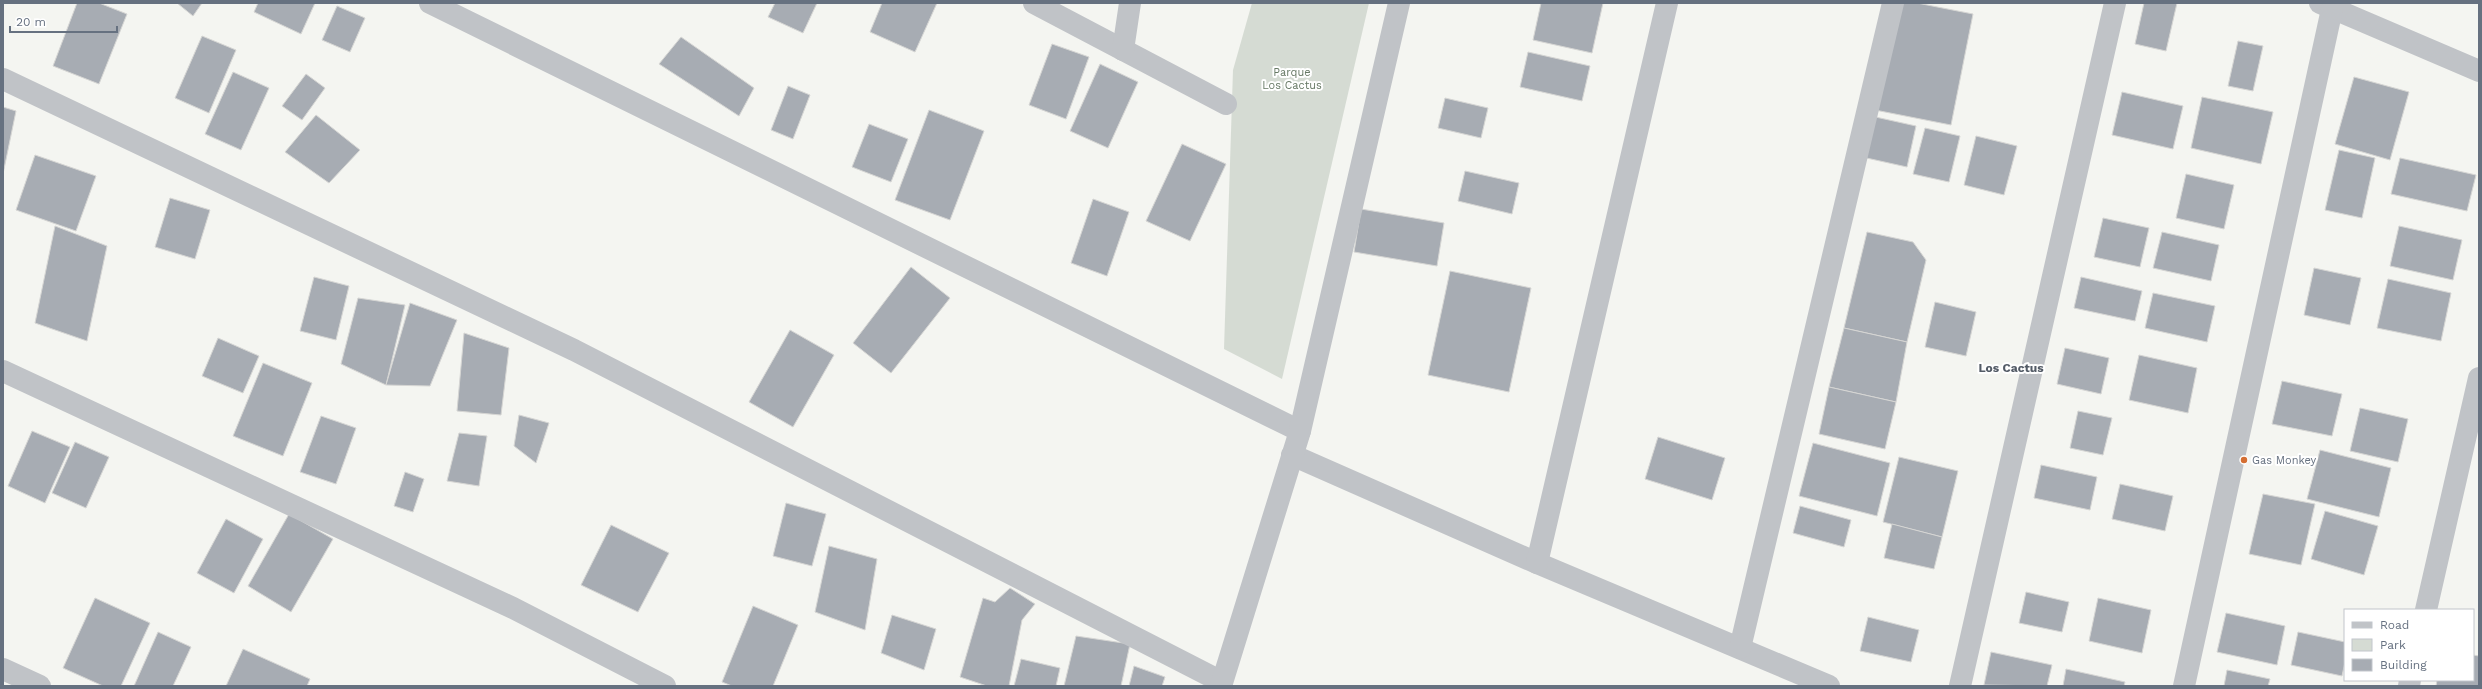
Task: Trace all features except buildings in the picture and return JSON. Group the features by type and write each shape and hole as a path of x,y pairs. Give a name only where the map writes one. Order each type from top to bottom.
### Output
{"street":[{"path":"430,3 1300,431"},
{"path":"1034,3 1226,104"},
{"path":"1123,50 1130,3"},
{"path":"3,79 574,350 1221,684 1300,431 1399,3"},
{"path":"1537,562 1667,3"},
{"path":"1740,648 1893,3"},
{"path":"1960,686 2115,3"},
{"path":"2184,686 2326,6 2479,71"},
{"path":"3,371 513,608 665,686"},
{"path":"2426,609 2479,378"},
{"path":"1292,455 1537,562 1829,686"},
{"path":"3,669 40,686"}],"green space":[{"name":"Parque Los Cactus","path":"1252,3 1369,3 1282,379 1224,349 1233,70"}],"place":[{"name":"Gas Monkey","path":"2244,460"}],"district":[{"name":"Los Cactus","path":"2011,368"}]}
